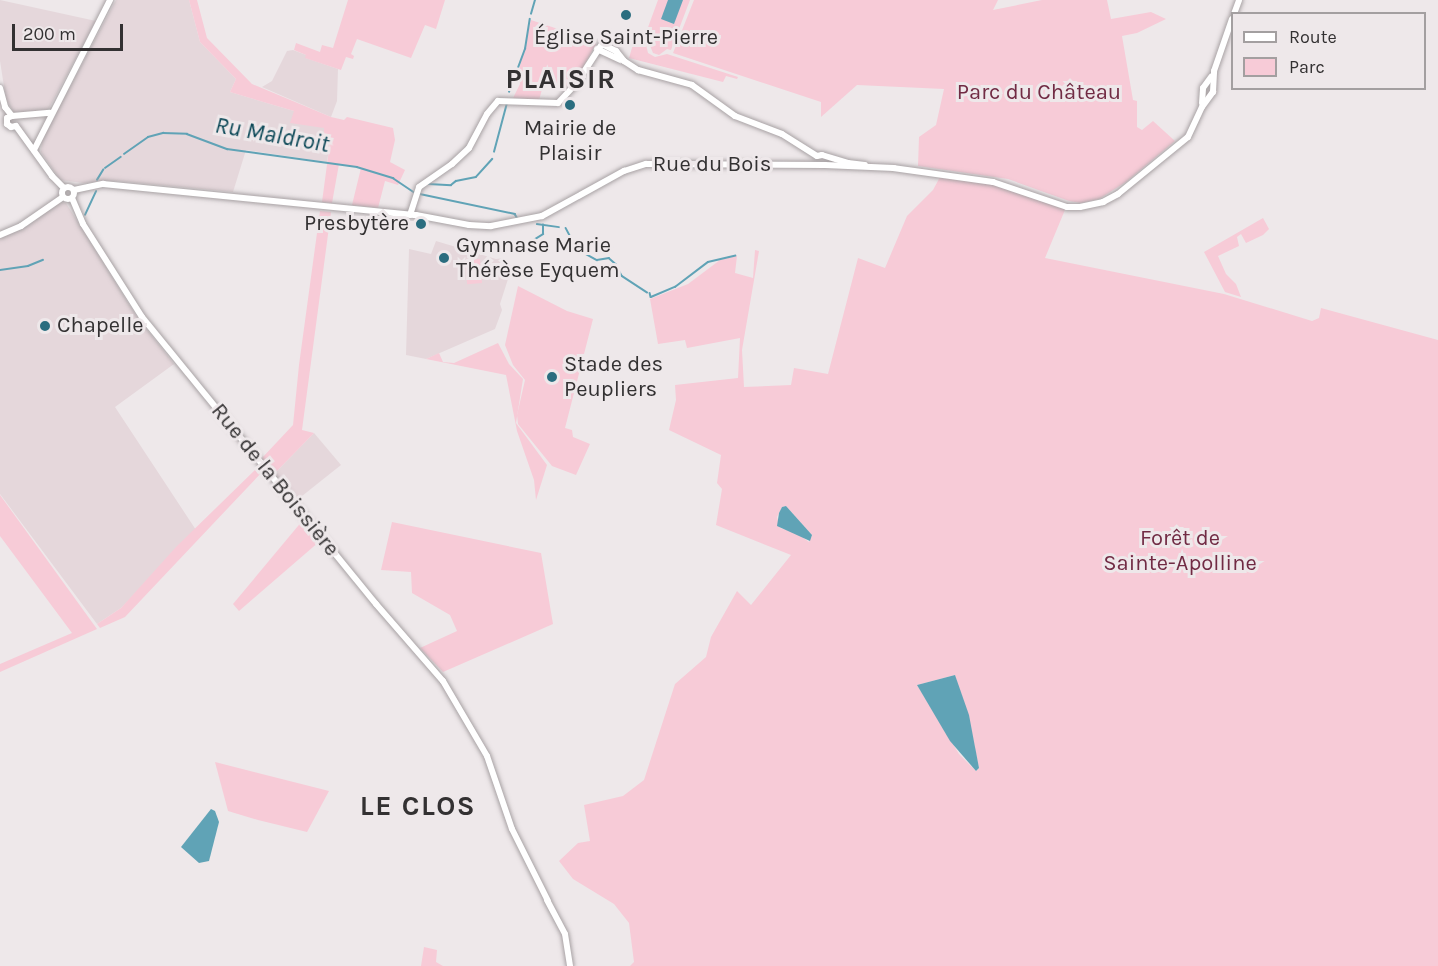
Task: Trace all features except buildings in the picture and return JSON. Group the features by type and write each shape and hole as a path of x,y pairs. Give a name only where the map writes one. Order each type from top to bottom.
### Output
{"street":[{"path":"34,150 50,113 110,0"},
{"path":"815,162 825,157 848,163 982,179 1006,184 1067,207 1091,206 1118,194 1188,137 1206,94 1213,93 1210,86 1231,24"},
{"path":"600,47 638,70 692,85 724,110 782,134 815,162 825,165 894,168"},
{"path":"600,47 612,49 624,61"},
{"path":"410,215 419,187 452,164 469,148 491,108 498,100 558,103 576,84 600,47"},
{"path":"0,88 5,108 15,119"},
{"path":"0,102 15,119 34,150 64,188 63,197"},
{"path":"15,119 50,113"},
{"path":"825,157 825,165"},
{"name":"Rue du Bois","path":"74,190 102,184 410,215 491,226 533,219 624,171 646,164 815,162"},
{"path":"0,235 21,226 63,197 72,198 74,190 69,187 64,188"},
{"name":"Rue de la Boissière","path":"72,198 83,224 142,317 376,604 443,681 487,756 507,825 565,934 570,966"}],"shaded area":[{"path":"0,0 96,21 48,110 15,115 6,99 0,61"},
{"path":"116,0 189,0 200,42 236,79 230,92 294,111 324,128 330,142 327,162 246,150 233,192 117,181 84,183 60,180 41,152 42,140"},
{"path":"293,50 306,55 306,58 338,69 337,101 331,117 262,87 272,81 287,51"},
{"path":"61,202 66,203 137,317 174,364 115,407 196,530 121,608 97,624 0,494 0,238 27,226"},
{"path":"436,241 496,259 505,258 508,279 500,304 502,310 495,329 426,359 406,355 409,249 431,254"},
{"path":"314,433 341,465 297,500 274,474"}],"green space":[{"path":"189,0 197,0 207,38 252,84 331,117 344,120 347,117 393,128 395,140 390,162 405,170 398,185 385,181 378,208 352,205 361,168 339,164 332,203 322,202 330,142 324,141 324,128 290,123 294,111 230,92 236,79 200,42"},
{"path":"348,0 445,0 436,29 425,25 411,58 357,39 351,54 354,56 353,59 346,57 341,70 305,58 306,55 294,50 296,43 320,52 322,45 333,48"},
{"path":"658,0 690,0 671,50 667,49 659,55 653,53 649,43 643,41"},
{"name":"Parc du Château","path":"694,0 998,0 993,10 1042,0 1107,0 1111,19 1151,12 1166,19 1137,33 1122,36 1133,100 1137,101 1137,127 1142,130 1153,121 1175,141 1126,182 1099,199 1081,203 1069,201 1008,179 918,166 919,137 936,125 944,89 857,85 821,117 821,102 673,53"},
{"path":"531,20 594,41 596,44 575,82 566,86 563,91 548,84 543,86 539,100 513,98 520,84 518,74"},
{"path":"634,41 646,45 648,53 655,57 667,54 738,77 737,79 726,76 723,82 629,58"},
{"name":"Forêt de Sainte-Apolline","path":"940,177 993,182 1067,205 1045,258 1224,294 1312,321 1319,318 1321,308 1438,340 1438,966 630,966 634,962 629,923 614,904 573,879 559,861 578,843 590,841 584,805 623,796 644,780 675,684 706,657 711,637 737,591 751,605 791,555 716,525 722,489 717,483 721,455 669,430 676,400 675,385 738,378 740,338 687,348 685,340 658,344 650,299 688,284 720,260 737,256 735,273 753,278 755,250 759,251 742,350 744,387 791,385 794,368 828,374 858,258 885,268 907,216 933,190","holes":["786,506 812,535 809,542 797,533 780,528 777,517 782,507","955,675 972,734 979,768 976,771 959,754 917,685"]},
{"path":"320,211 331,212 302,430 314,433 274,474 262,458 293,425"},
{"path":"1263,218 1269,229 1263,235 1246,243 1241,234 1237,237 1239,246 1218,256 1226,274 1236,284 1241,297 1225,292 1204,252"},
{"path":"480,259 482,283 467,284 465,260"},
{"name":"Stade des Peupliers","path":"518,286 567,311 593,319 565,428 572,430 573,437 590,444 576,475 552,466 518,424 517,415 525,380 513,365 505,345"},
{"path":"498,343 509,364 523,379 516,423 547,465 536,500 534,480 517,431 506,375 426,359 439,353 443,362 454,363"},
{"path":"258,467 263,471 125,617 100,628 97,624 121,608 176,547"},
{"path":"0,495 97,629 0,672 0,664 72,633 0,536"},
{"path":"303,520 320,541 239,611 233,604"},
{"path":"392,522 541,553 553,624 443,672 420,648 457,631 450,615 412,593 411,572 381,570"},
{"path":"215,762 329,791 307,832 258,820 228,811"},
{"path":"424,947 437,950 436,962 443,966 421,966"}],"water":[{"path":"668,0 683,0 674,24 661,19"},
{"path":"786,506 812,535 810,541 777,526 779,513 782,507"},
{"path":"955,675 969,715 979,768 976,771 950,741 917,685"},
{"path":"211,809 215,811 219,822 209,861 199,863 181,847"}],"waterway":[{"name":"Ru Maldroit","path":"531,14 535,0"},
{"name":"Ru Maldroit","path":"509,92 525,49 530,19"},
{"name":"Ru Maldroit","path":"494,152 507,103"},
{"name":"Ru Maldroit","path":"124,154 148,137 163,133 187,134 227,149 357,167 393,178 414,192"},
{"name":"Ru Maldroit","path":"105,168 121,157"},
{"name":"Ru Maldroit","path":"429,184 451,185 456,181 476,177 492,159"},
{"name":"Ru Maldroit","path":"97,180 103,170"},
{"name":"Ru Maldroit","path":"85,215 96,191"},
{"path":"420,194 515,214 518,219"},
{"path":"537,224 559,227"},
{"path":"521,248 543,234 543,225"},
{"path":"566,228 577,249 597,260 609,258 616,264 622,276 647,292"},
{"path":"650,293 651,297 675,287 708,262 735,256"},
{"name":"Ru Maldroit","path":"0,270 28,266 43,260"}],"place":[{"name":"Église Saint-Pierre","path":"626,15"},
{"name":"Mairie de Plaisir","path":"570,105"},
{"name":"Presbytère","path":"421,224"},
{"name":"Gymnase Marie Thérèse Eyquem","path":"444,258"},
{"name":"Chapelle","path":"45,326"},
{"name":"Stade des Peupliers","path":"552,377"}],"district":[{"name":"PLAISIR","path":"561,79"},
{"name":"LE CLOS","path":"418,806"}]}
